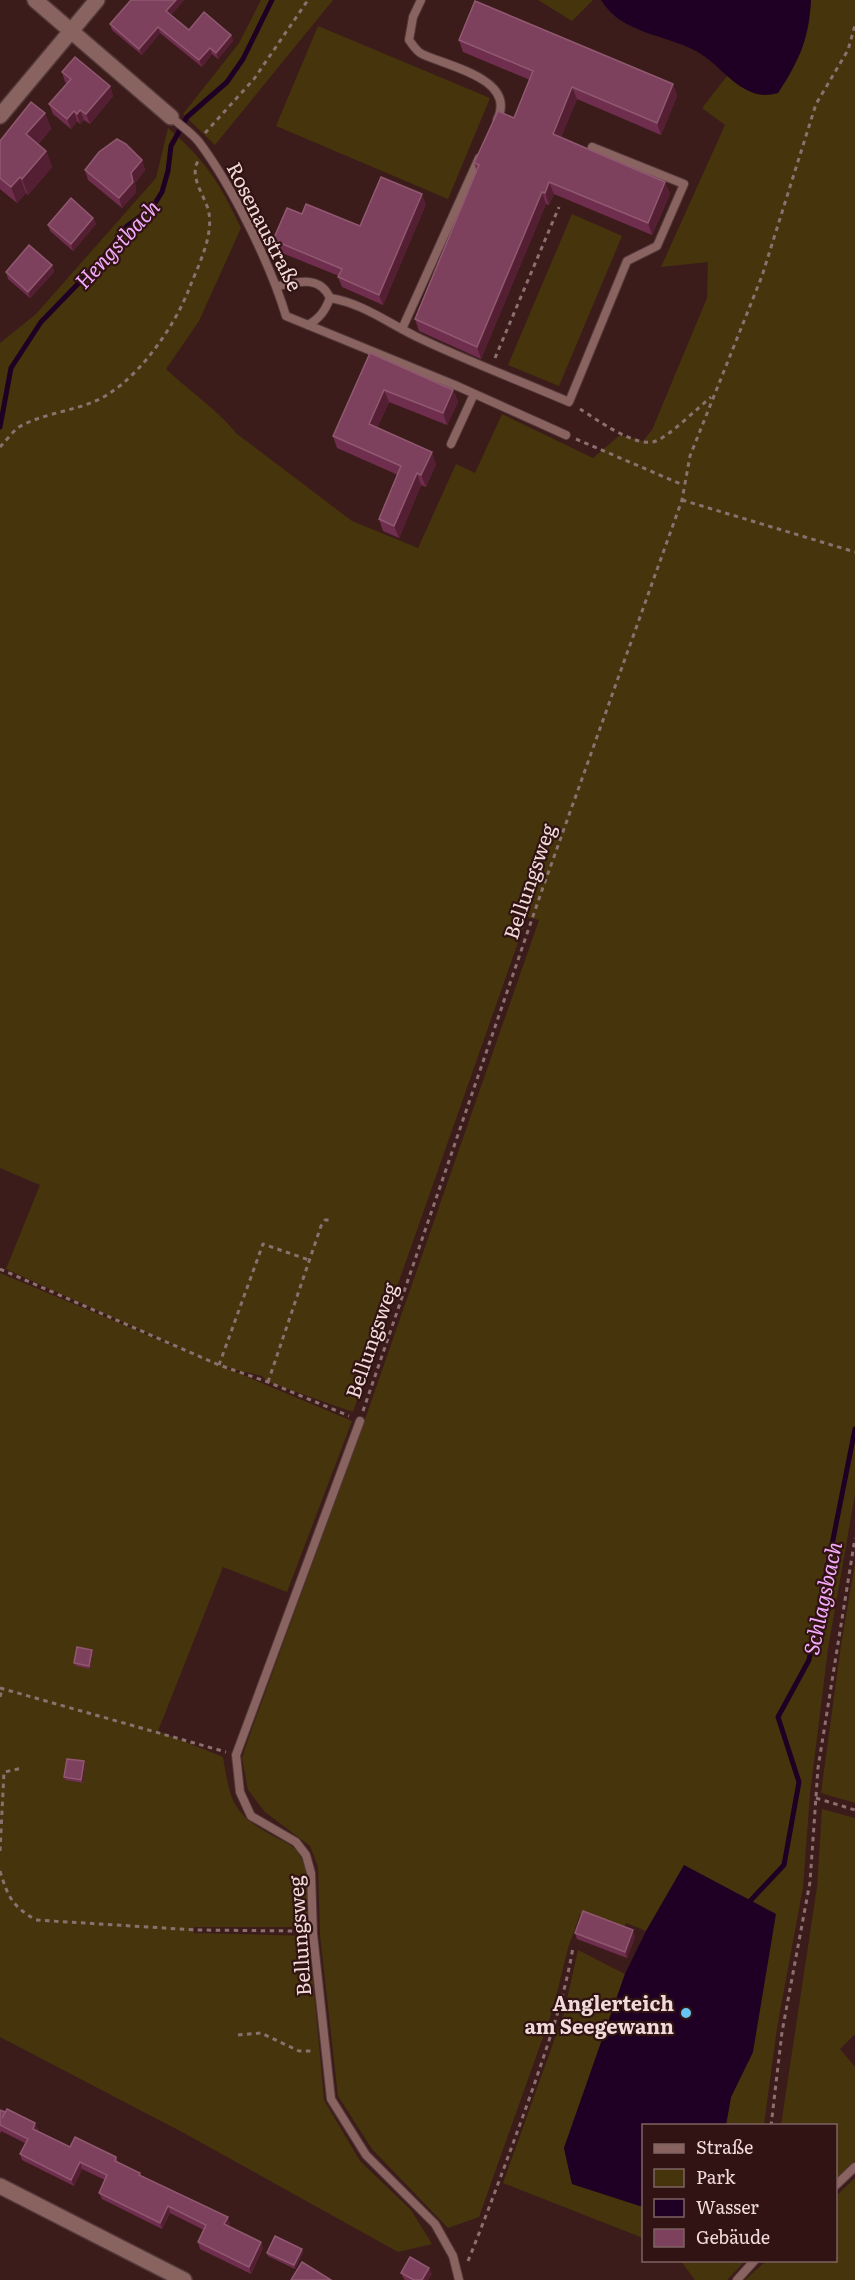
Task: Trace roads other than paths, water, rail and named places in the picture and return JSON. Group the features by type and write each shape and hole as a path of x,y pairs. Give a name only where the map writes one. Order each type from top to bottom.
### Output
{"street":[{"name":"Rosenaustraße","path":"35,0 171,117"},
{"path":"0,116 97,0"},
{"path":"0,2186 184,2280"}],"lane":[{"path":"422,0 413,16 409,40 419,52 489,83 499,96 501,111 491,129"},
{"name":"Rosenaustraße","path":"171,117 196,139 230,194 278,286 286,316 566,435"},
{"path":"330,298 342,300 402,329 569,402 627,261 657,246 684,184 592,147"},
{"path":"402,329 482,150"},
{"path":"278,286 301,281 316,283 326,289 330,298"},
{"path":"308,325 318,319 330,298"},
{"path":"451,444 474,394"},
{"name":"Bellungsweg","path":"360,1420 236,1755 240,1792 251,1816 296,1842 306,1856 311,1872 313,1934 331,2099 366,2155 435,2224 453,2256 459,2280"},
{"path":"837,2184 855,2167"},
{"path":"737,2280 753,2262"}],"water":[{"path":"601,0 811,0 808,26 797,60 778,93 766,95 740,86 696,51 632,27 620,20"},
{"name":"Anglerteich am Seegewann","path":"684,1865 776,1914 753,2052 731,2097 726,2124 642,2124 642,2207 572,2184 564,2148 625,1974 646,1931"}],"waterway":[{"name":"Hengstbach","path":"0,427 11,368 41,322 103,258 127,226 152,208 162,192 168,171 171,146 187,117 227,82 243,59 272,0"},
{"name":"Schlagsbach","path":"751,1900 784,1865 799,1782 778,1717 809,1660 855,1429"}],"place":[{"name":"Anglerteich am Seegewann","path":"686,2013"}]}
